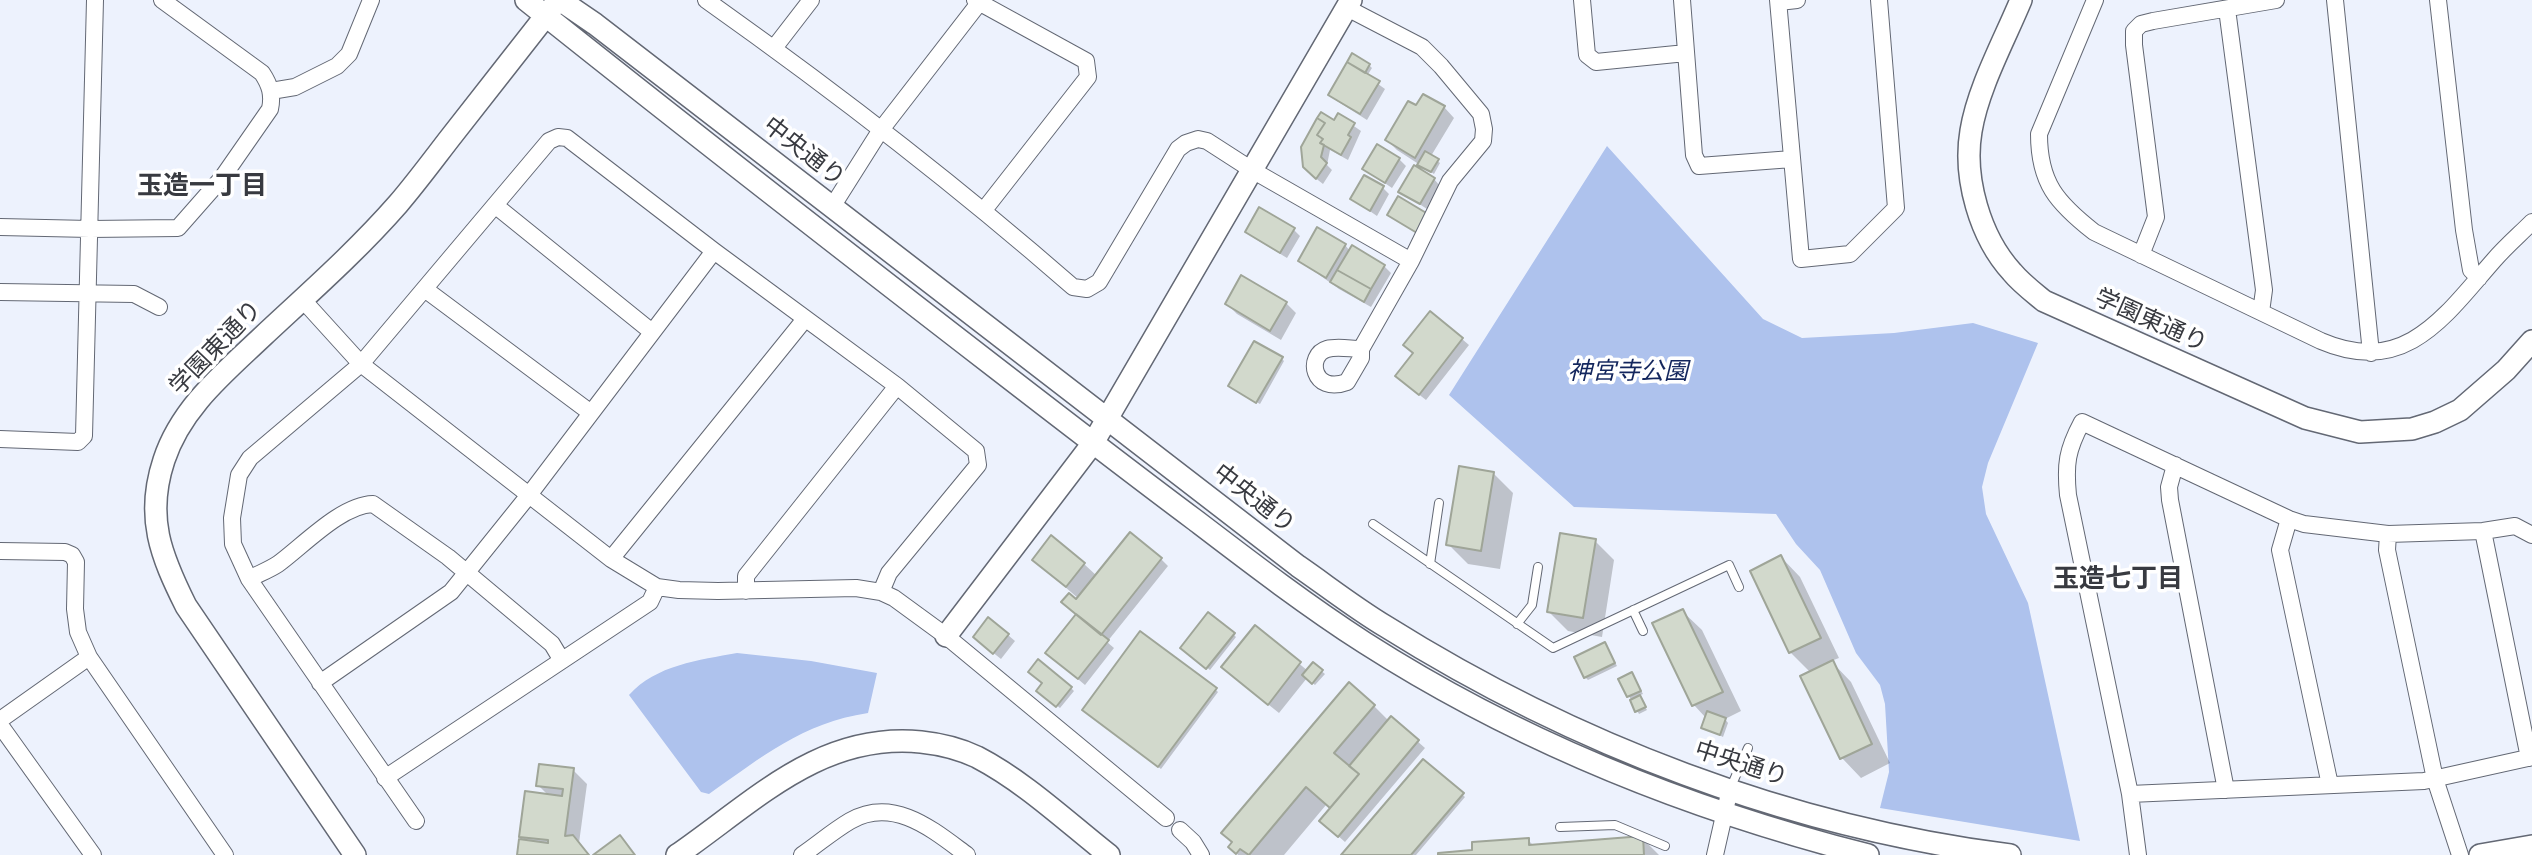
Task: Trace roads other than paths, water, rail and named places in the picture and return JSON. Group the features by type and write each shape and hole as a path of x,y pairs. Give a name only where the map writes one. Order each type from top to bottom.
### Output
{"street":[{"path":"0,439 66,443 78,442 84,436 96,0"},
{"path":"0,227 178,228 222,178 270,109 272,99 269,82 262,73 162,0"},
{"path":"271,91 295,87 337,66 349,54 371,0"},
{"name":"中央通り","path":"526,0 555,5 606,32 1298,566 1384,626 1464,673 1561,723 1641,758 1730,789 1802,812 1902,836 2010,855"},
{"path":"706,0 774,48 985,210 1073,287 1087,289 1099,282 1174,155 1186,143 1198,139 1207,141 1252,170 1411,261"},
{"path":"774,48 811,0"},
{"path":"1582,0 1587,55 1596,62 1686,54"},
{"path":"1682,0 1694,155 1699,166 1792,159"},
{"path":"1797,0 1778,1 1801,259 1850,254 1896,208 1880,0"},
{"name":"学園東通り","path":"2021,0 1979,101 1970,132 1969,160 1973,193 1993,247 2012,273 2044,301 2305,418 2360,432 2412,429 2460,410 2506,370 2532,341"},
{"path":"2095,0 2039,134 2039,153 2044,176 2053,195 2069,213 2094,232 2340,349 2371,353 2403,346 2421,337 2456,305 2532,222"},
{"path":"2141,255 2156,217 2134,31 2141,24 2153,21 2276,0"},
{"path":"2335,0 2371,353"},
{"path":"2438,0 2464,230 2472,270 2479,278"},
{"path":"832,207 880,131 977,2 1086,61 1088,77 985,210"},
{"path":"946,636 1093,443 1349,4 1422,47 1441,66 1481,114 1483,141 1450,181 1411,261 1361,349"},
{"name":"中央通り","path":"555,5 815,228 1287,590 1364,642 1430,682 1551,746 1630,780 1774,830 1868,855"},
{"name":"学園東通り","path":"355,855 187,606 171,575 160,547 156,523 156,500 164,460 177,429 197,399 398,204 555,5"},
{"path":"2227,9 2264,290 2261,312"},
{"path":"416,821 249,579 233,544 232,518 239,475 250,458 361,364 549,141 558,137 567,138 713,251 897,386 976,451 978,465 889,573 881,592"},
{"path":"496,206 652,332"},
{"path":"320,683 451,592 529,495 713,251"},
{"path":"426,290 591,414"},
{"path":"0,292 134,294 159,307"},
{"path":"302,299 361,364 611,559 657,587 746,591 856,588 894,597 946,636 1166,818"},
{"path":"611,559 805,319"},
{"path":"746,591 746,576 897,386"},
{"path":"2138,855 2130,794 2068,495 2066,466 2071,443 2082,422 2304,524 2388,534 2483,531 2515,526 2532,535"},
{"path":"2175,465 2169,487 2170,500 2226,790"},
{"path":"249,579 275,566 347,511 360,504 373,504 466,572 552,644 561,660"},
{"path":"2289,519 2280,550 2330,785"},
{"path":"2130,794 2435,779 2530,757 2483,531"},
{"path":"2388,534 2387,550 2435,779 2460,855"},
{"path":"0,551 65,552 72,555 76,562 75,609 78,632 89,657 225,855"},
{"path":"385,778 650,602 657,587"},
{"path":"89,657 0,722 93,855"},
{"path":"683,854 794,772 825,755 876,741 902,740 932,744 976,757 1036,797 1109,855"},
{"path":"1714,855 1730,789"},
{"path":"802,855 862,815 886,813 915,819 967,855"},
{"path":"1180,830 1193,842 1201,855"},
{"path":"2480,855 2532,846"}],"lane":[{"path":"815,228 832,207"},
{"path":"1430,564 1438,503"},
{"path":"1373,524 1553,648 1729,565 1739,587"},
{"path":"1517,624 1532,605 1538,567"},
{"path":"1633,610 1643,631"},
{"path":"1730,789 1748,748"},
{"path":"1560,827 1615,825 1665,846"}],"district":[{"name":"玉造一丁目","path":"202,186"},
{"name":"玉造七丁目","path":"2118,579"}],"park label":[{"name":"神宮寺公園","path":"1628,372"}]}
